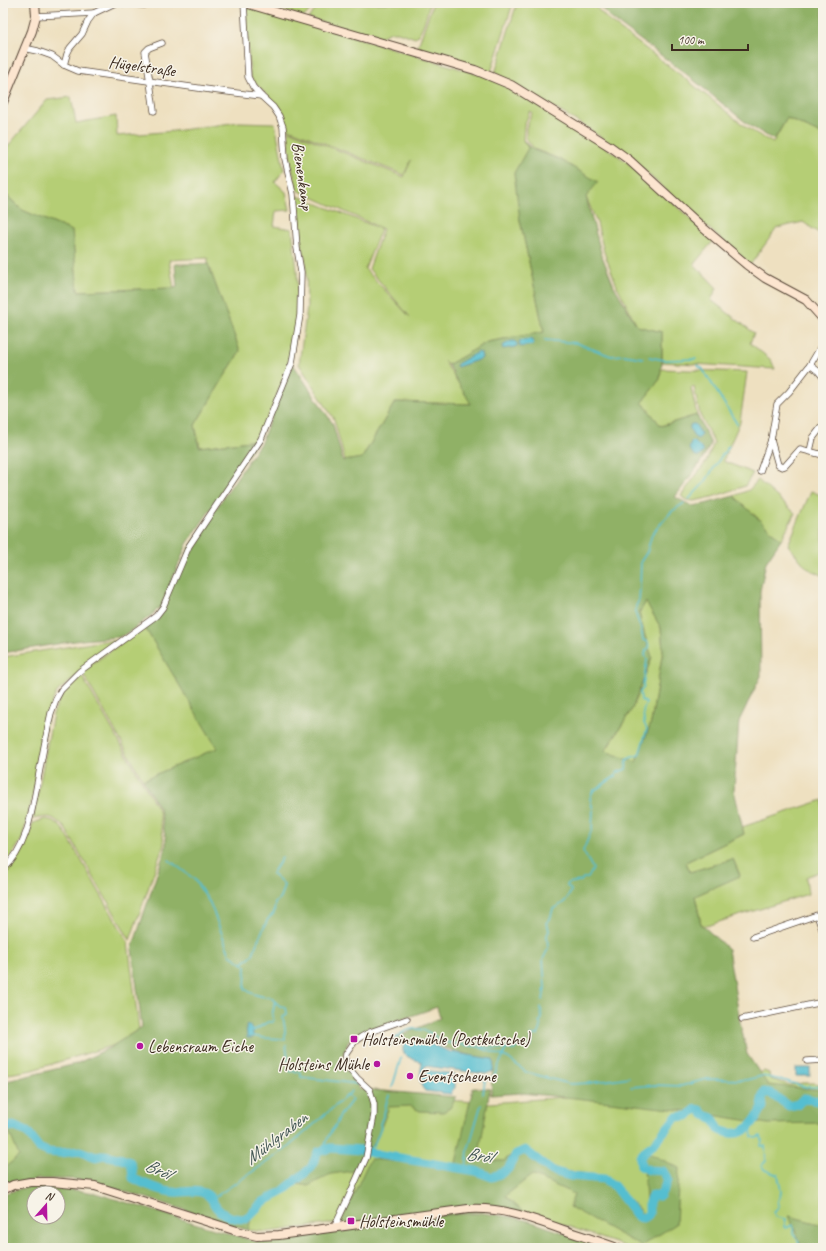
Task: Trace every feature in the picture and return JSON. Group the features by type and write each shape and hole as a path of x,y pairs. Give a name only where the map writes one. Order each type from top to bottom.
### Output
{"main road":[{"path":"3,102 24,48 32,32 36,16 35,3"},
{"path":"244,3 475,70 511,85 581,127 629,160 737,257 765,278 806,300 823,319"},
{"path":"3,1190 13,1185 30,1182 52,1182 95,1186 257,1236 279,1235 484,1208 505,1211 617,1248"}],"street":[{"path":"36,16 94,13 115,3 144,5 152,3"},
{"name":"Bienenkamp","path":"3,870 18,850 29,824 51,713 61,690 80,671 156,616 163,607 189,546 261,439 292,363 300,315 301,272 297,248 293,194 285,159 282,127 279,116 273,107 253,87 248,77 244,3"},
{"path":"64,64 70,48 82,34 88,21 94,13"},
{"path":"154,111 145,52 149,48 162,43"},
{"name":"Hügelstraße","path":"24,48 52,56 78,71 261,96"},
{"path":"760,471 771,440 777,404 810,365 823,343"},
{"path":"810,365 818,371 823,378"},
{"path":"810,451 813,438 823,425"},
{"path":"771,440 778,464 782,467 785,466 800,449 823,455"},
{"path":"752,937 820,914 823,932"},
{"path":"742,1018 823,1002"},
{"path":"334,1228 350,1196 366,1158 374,1115 374,1104 370,1090 348,1068 345,1062 346,1054 355,1041 370,1032 407,1019"},
{"path":"807,1061 823,1060"}],"green space":[{"path":"262,3 317,3 304,17"},
{"path":"321,3 430,3 422,27 415,38 398,32 391,32 378,38 308,18"},
{"path":"433,3 513,3 491,72 417,49"},
{"path":"517,3 592,3 609,21 682,76 747,128 773,143 787,118 823,135 823,236 803,222 777,228 750,265 630,158 583,125 495,73"},
{"path":"596,3 823,3 823,135 787,118 774,140 749,125 685,73 612,19"},
{"path":"245,4 484,76 508,87 583,132 627,162 714,240 694,264 717,288 711,300 754,333 750,343 771,360 775,369 662,362 662,332 637,326 617,286 604,252 597,223 586,197 559,159 534,149 526,138 526,128 532,113 530,111 524,126 523,140 529,148 520,220 544,332 487,342 448,365 444,361 472,404 395,402 362,458 345,461 334,419 299,364 307,308 306,263 302,246 298,196 381,229 365,269 410,317 369,269 383,229 297,190 290,158 288,130 404,177 411,160 404,175 289,129 276,104 250,76"},
{"path":"71,97 76,123 116,116 117,136 174,131 239,122 275,123 284,170 275,182 286,192 290,210 276,211 274,226 292,229 297,271 298,309 290,364 258,440 200,447 195,425 240,351 208,264 208,258 169,260 174,288 78,291 72,231 22,210 3,192 3,152 47,100"},
{"path":"523,140 534,150 559,159 598,182 586,197 602,256 614,286 637,326 662,332 662,362 660,379 642,402 661,426 697,415 711,444 698,466 675,497 692,506 734,496 781,540 766,562 760,591 761,676 739,721 734,790 744,834 686,862 690,872 733,859 740,876 695,896 701,924 728,949 747,1054 768,1085 823,1090 823,1123 768,1124 688,1111 575,1098 521,1093 491,1095 493,1062 452,1050 425,1040 421,1043 391,1045 396,1038 440,1018 437,1007 388,1024 349,1040 341,1059 360,1089 456,1097 450,1108 443,1112 420,1111 410,1106 389,1107 375,1143 363,1154 353,1171 331,1174 308,1186 293,1183 253,1212 248,1230 107,1186 75,1179 38,1179 3,1186 3,1169 19,1156 3,1117 3,1082 76,1064 111,1047 142,1027 132,949 166,847 160,810 143,780 217,748 144,626 156,618 190,547 261,442 293,364 333,424 343,461 362,458 395,402 471,404 448,365 487,342 544,332 520,220 514,173 528,148","holes":["646,602 661,628 663,650 651,723 636,762 605,751 632,709 652,657 639,613"]},
{"path":"3,192 22,210 72,231 78,291 174,288 177,287 175,264 208,264 240,351 195,425 199,447 258,440 187,544 161,606 154,613 128,633 119,637 81,640 3,653"},
{"path":"660,369 747,372 740,422 723,461 753,473 745,486 712,497 694,501 687,500 681,496 706,462 714,443 700,415 694,387 691,388 697,415 661,426 642,402 660,379"},
{"path":"758,480 795,513 781,540 734,496 749,490"},
{"path":"811,491 823,496 823,576 807,568 788,545"},
{"path":"646,601 661,628 663,650 651,723 636,763 605,752 632,709 652,657 639,613"},
{"path":"144,626 218,748 143,780 82,672"},
{"path":"104,641 119,641 57,692 52,702 48,713 31,804 22,839 9,860 3,865 3,657"},
{"path":"80,673 159,811 164,844 130,940 65,828 57,821 47,817 33,819 53,714 61,695"},
{"path":"823,800 823,870 806,877 808,894 706,926 701,924 695,896 740,875 733,859 690,872 686,862 744,834 742,827"},
{"path":"45,819 55,822 65,832 128,942 139,1029 114,1045 32,1070 3,1075 3,873 21,850 33,823"},
{"path":"341,1062 360,1091 490,1103 565,1097 589,1093 755,1075 764,1071 769,1073 770,1079 790,1085 814,1083 823,1085 823,1248 629,1248 545,1218 507,1207 389,1216 267,1232 248,1230 219,1222 88,1179 3,1177 3,1087"},
{"path":"473,1088 490,1089 478,1160 504,1161 516,1151 563,1171 607,1176 647,1218 643,1150 679,1168 676,1224 641,1246 570,1207 574,1194 532,1175 505,1196 527,1215 505,1209 340,1224 370,1159 455,1167"},
{"path":"26,1187 26,1225 66,1225 66,1189 95,1193 257,1242 449,1215 482,1213 529,1221 608,1248 3,1248 3,1194"},
{"path":"789,1216 823,1225 823,1248 802,1248"}],"water":[{"path":"532,339 534,342 533,345 520,347 519,341"},
{"path":"511,341 515,341 518,345 503,349 502,346"},
{"path":"478,352 481,353 481,359 457,367 456,366 457,364"},
{"path":"695,424 702,435 698,439 694,437 690,429 690,425"},
{"path":"694,441 704,451 699,457 694,455 689,449 691,442"},
{"path":"246,1025 250,1026 253,1031 253,1038 247,1038"},
{"path":"420,1040 451,1052 492,1059 494,1062 493,1071 486,1074 425,1066 424,1070 455,1074 455,1088 451,1094 425,1091 420,1081 422,1062 406,1056 403,1050 403,1046 406,1041"},
{"path":"796,1068 810,1068 810,1076 796,1076"}],"waterway":[{"path":"544,340 576,343 611,356 624,355 643,358"},
{"path":"649,357 664,360 696,359"},
{"path":"698,365 702,368 737,424"},
{"path":"689,499 705,482 729,446"},
{"path":"543,1000 545,988 543,959 548,949 547,935 549,931 546,923 550,919 553,909 562,904 568,897 571,890 567,886 568,883 581,881 583,878 588,878 593,869 583,851 592,829 593,810 590,798 593,791 616,776 616,773 626,769 628,759 639,755 647,729 644,723 643,711 646,703 641,700 640,692 644,687 643,685 647,660 645,655 646,650 649,648 648,642 643,640 636,615 636,606 639,600 641,561 647,552 652,534 671,512 684,503"},
{"path":"243,963 253,954 268,919 274,913 275,903 280,898 284,885 272,874 282,858"},
{"path":"169,860 194,879 210,903 230,955 246,966 245,989 251,993 263,997 270,997 280,1006 286,1007 287,1014 283,1017 285,1039 253,1036"},
{"path":"253,1031 268,1022 273,1022 274,1020 272,1016 275,1002"},
{"path":"483,1094 485,1080 494,1076 506,1049 514,1050 519,1045 525,1049 530,1047 532,1043 532,1035 538,1035 541,1028 539,1022 542,1019 541,1007"},
{"name":"Mühlgraben","path":"389,1047 401,1034 406,1031 416,1029 428,1032 447,1042 478,1047 506,1049"},
{"path":"286,1045 290,1071 301,1072 301,1077 358,1084"},
{"name":"Mühlgraben","path":"481,1048 508,1058 526,1072 570,1084 590,1083 629,1077"},
{"path":"392,1088 401,1058"},
{"path":"631,1087 655,1085 681,1086 707,1079 746,1080 762,1076 805,1087 823,1087"},
{"name":"Mühlgraben","path":"212,1199 286,1149 352,1091"},
{"name":"Bröl","path":"3,1130 13,1126 27,1132 39,1148 48,1152 60,1153 80,1151 96,1157 104,1155 130,1162 133,1178 164,1191 196,1191 204,1193 210,1197 220,1211 228,1216 236,1218 246,1219 263,1202 282,1192 311,1168 318,1152 330,1148 362,1150 376,1154 476,1171 492,1177 508,1169 516,1154 525,1150 552,1171 570,1176 604,1179 614,1186 638,1217 643,1218 649,1214 649,1202 652,1196 660,1196 668,1180 663,1171 649,1170 641,1166 640,1157 653,1145 676,1117 687,1116 696,1109 700,1110 704,1115 714,1120 719,1130 728,1133 737,1133 747,1129 763,1107 762,1100 764,1092 771,1093 789,1106 798,1104 804,1098 823,1101"},
{"path":"322,1151 339,1117 352,1100 348,1095"},
{"path":"371,1147 374,1145 381,1127 380,1124 389,1095"},
{"path":"466,1170 468,1150 481,1105"},
{"path":"751,1127 752,1137 756,1138 761,1136 761,1146 765,1146 766,1161 761,1166 765,1170 778,1175 781,1195 778,1201 779,1206 774,1213 776,1217 786,1219 784,1227 786,1228 793,1225 793,1233 797,1238 800,1248"}],"place":[{"name":"Holsteinsmühle (Postkutsche)","path":"354,1039"},
{"name":"Lebensraum Eiche","path":"140,1046"},
{"name":"Holsteins Mühle","path":"377,1064"},
{"name":"Eventscheune","path":"410,1076"},
{"name":"Holsteinsmühle","path":"351,1221"}]}
